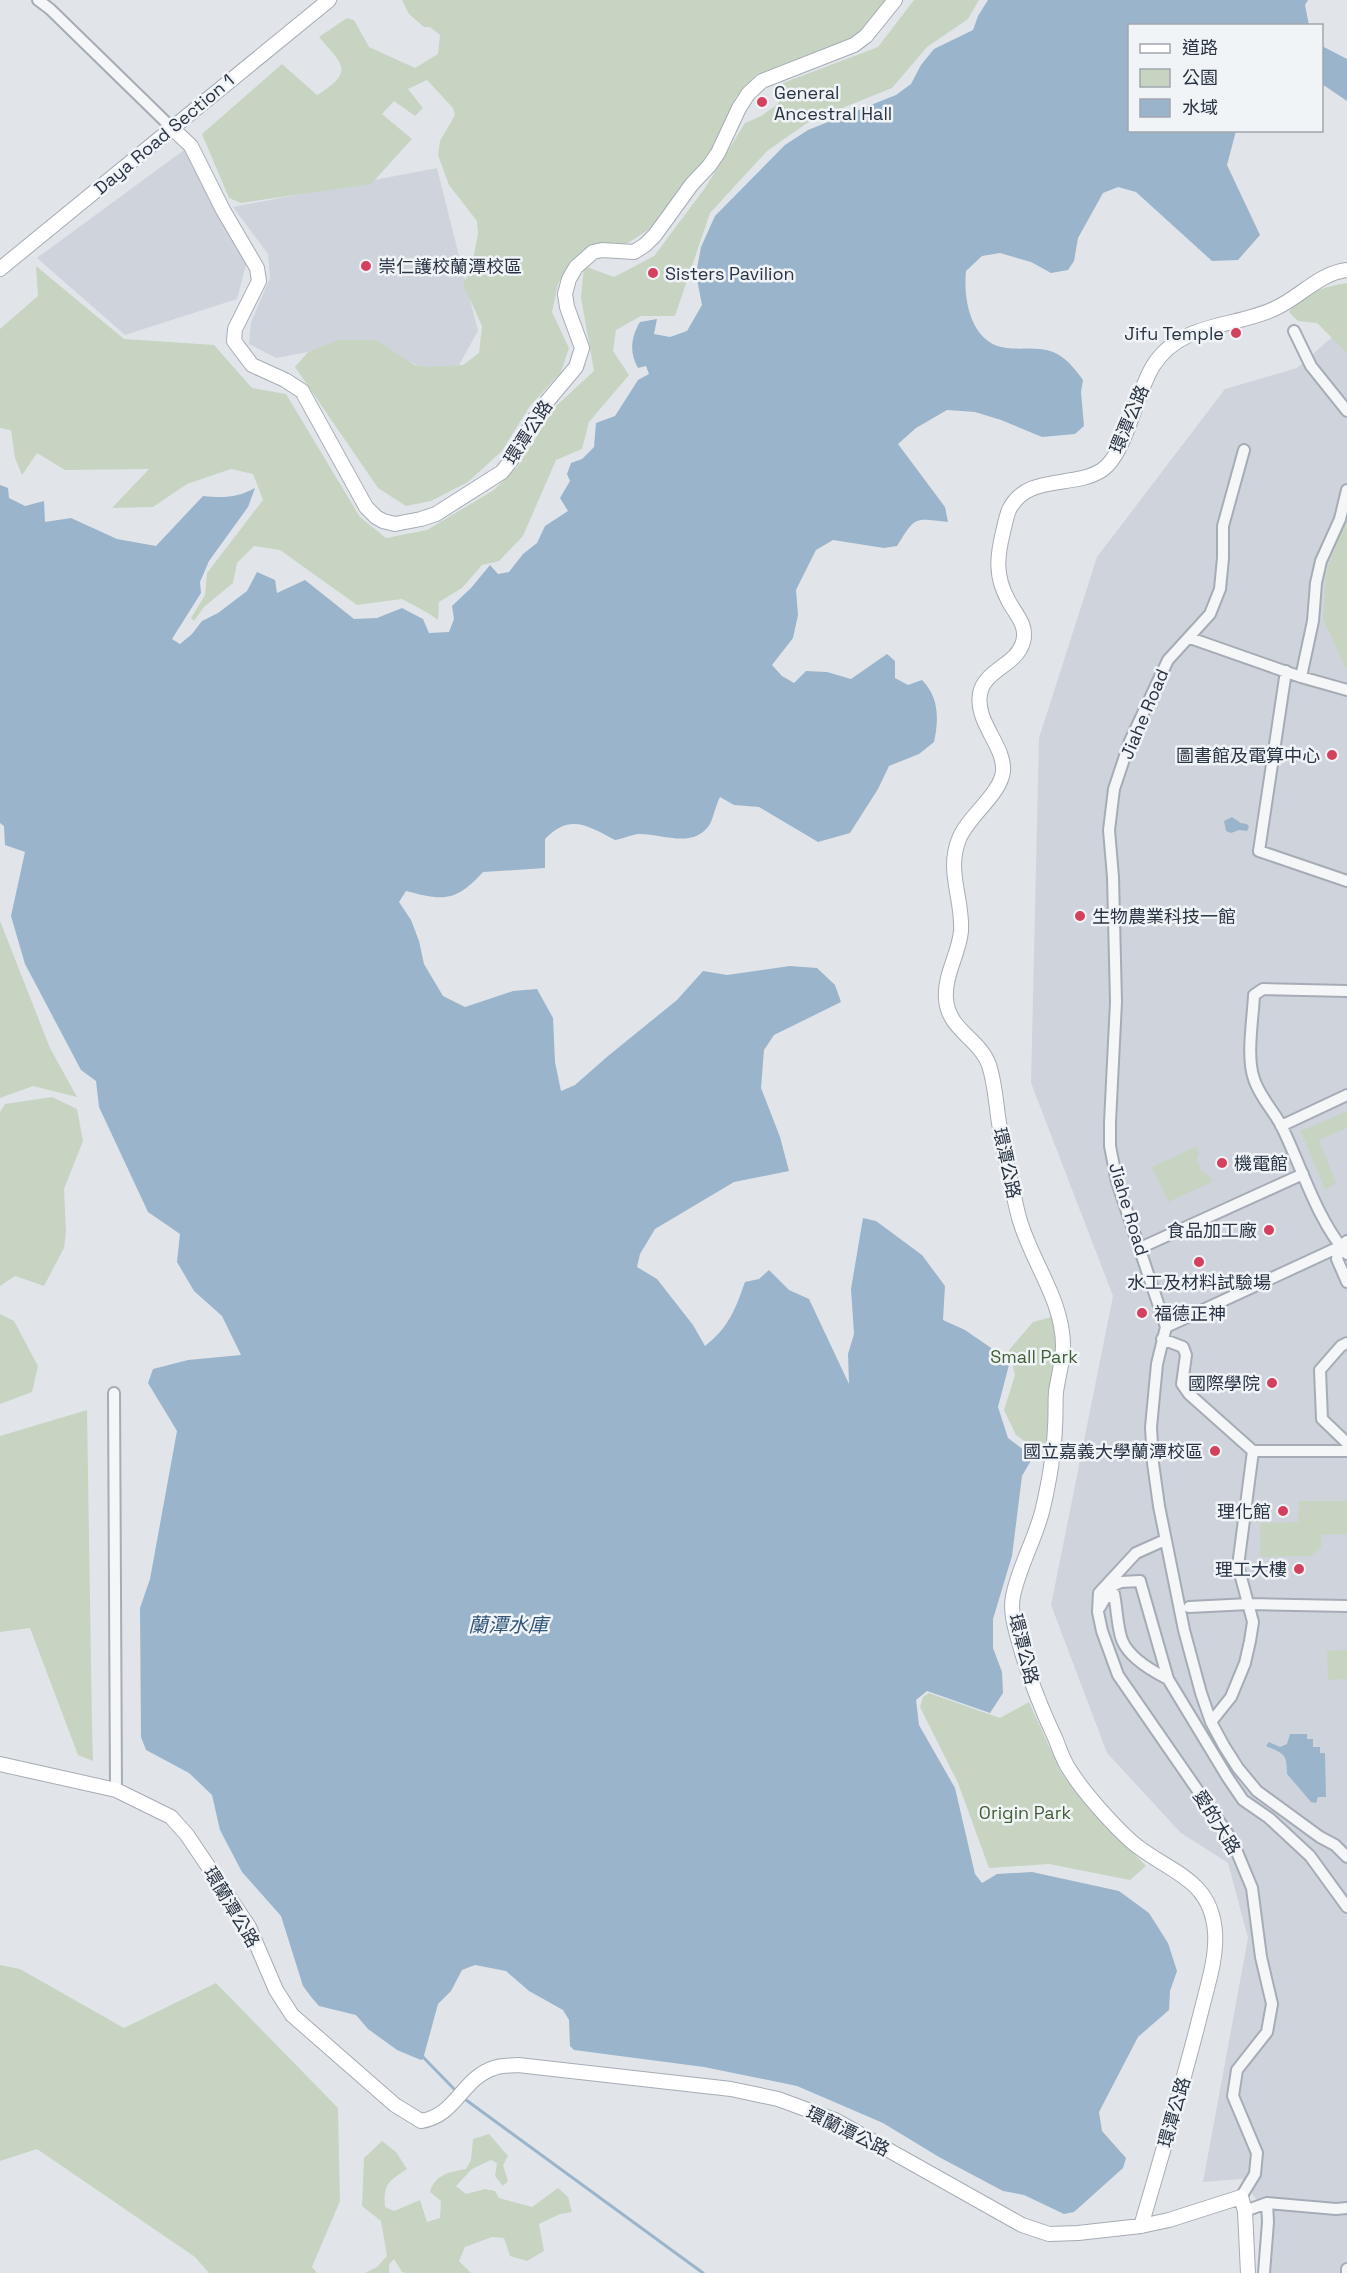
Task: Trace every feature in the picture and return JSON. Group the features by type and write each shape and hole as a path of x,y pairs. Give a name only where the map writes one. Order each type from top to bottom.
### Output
{"street":[{"path":"38,0 173,129"},
{"name":"Daya Road Section 1","path":"0,269 329,0"},
{"name":"環潭公路","path":"173,129 191,146 223,210 257,268 259,281 235,329 234,341 252,365 285,380 302,391 366,507 383,522 395,524 436,514 502,472 512,459 539,411 576,367 580,357 582,348 567,307 565,294 569,279 585,257 602,250 634,252 645,245 655,235 692,184 709,166 748,94 762,81 854,45 866,36 895,0"},
{"name":"環潭公路","path":"1141,2226 1194,2039 1214,1951 1215,1929 1205,1896 1192,1882 1133,1843 1069,1770 1037,1698 1017,1638 1012,1612 1013,1595 1043,1510 1055,1430 1056,1393 1063,1349 1061,1327 1044,1274 1024,1233 1019,1217 990,1067 982,1051 953,1022 945,1000 947,983 962,926 953,863 961,832 1002,777 1004,765 980,710 980,695 984,683 1018,653 1025,639 1024,629 1005,596 997,571 998,556 1009,509 1023,493 1034,486 1093,474 1115,458 1147,377 1157,360 1171,346 1202,329 1267,313 1298,297 1328,274 1347,270"},
{"path":"1294,331 1311,366 1347,411"},
{"name":"Jiahe Road","path":"1167,1327 1117,1182 1110,1146 1116,1002 1113,877 1109,830 1114,789 1130,741 1168,660 1210,614 1220,589 1223,526 1244,450"},
{"path":"1301,677 1313,621 1316,584 1321,561 1340,519 1347,490"},
{"path":"1190,638 1301,677 1347,690"},
{"path":"1286,671 1259,851 1347,881"},
{"path":"1344,1248 1281,1126 1253,1078 1251,1055 1254,995 1264,989 1347,991"},
{"path":"1281,1126 1347,1095"},
{"path":"1140,1248 1304,1174"},
{"path":"1344,1248 1338,1258 1347,1282"},
{"path":"1344,1248 1167,1327 1157,1364 1151,1426 1152,1463 1165,1540 1184,1630 1201,1693 1212,1722 1238,1768 1257,1791 1320,1837 1347,1849"},
{"path":"1162,1339 1183,1347 1186,1355 1182,1384 1189,1394 1252,1451 1347,1451"},
{"path":"1347,1343 1341,1346 1320,1370 1322,1419 1347,1443"},
{"path":"114,1393 116,1790"},
{"path":"1212,1722 1231,1697 1245,1663 1253,1622 1238,1566 1252,1451"},
{"path":"1100,1593 1136,1553 1165,1540"},
{"path":"1100,1593 1121,1582 1140,1581 1168,1679 1228,1778 1243,1800 1269,1818 1310,1856 1347,1907"},
{"name":"愛的大路","path":"1100,1593 1098,1612 1102,1631 1118,1675 1232,1840 1252,1888 1261,1957 1272,2004 1267,2032 1237,2070 1233,2096 1257,2153 1255,2174 1241,2197"},
{"path":"1098,1612 1105,1598 1114,1594 1122,1640 1128,1650 1152,1671 1168,1679"},
{"path":"1189,1607 1248,1604 1347,1606"},
{"name":"環蘭潭公路","path":"0,1764 116,1790 171,1817 187,1835 249,1927 281,1998 292,2015 395,2105 422,2121 443,2115 470,2082 493,2068 518,2065 731,2089 778,2099 835,2120 1022,2225 1049,2234 1141,2226 1169,2220 1241,2197"},
{"path":"1335,1845 1347,1857"},
{"path":"1241,2197 1245,2211 1248,2273"},
{"path":"1245,2211 1267,2203 1347,2208"},
{"path":"1264,2273 1269,2222 1267,2203"}],"shaded area":[{"path":"184,150 247,261 237,299 125,335 37,258"},
{"name":"崇仁護校蘭潭校區","path":"437,168 478,331 459,365 427,370 367,341 276,358 249,344 251,322 270,278 268,254 233,207"},
{"name":"國立嘉義大學蘭潭校區","path":"1339,331 1347,333 1347,2273 1259,2273 1267,2215 1242,2179 1203,2182 1248,1938 1228,1863 1181,1833 1107,1753 1051,1605 1113,1296 1031,1083 1039,738 1097,557 1225,389 1297,368"}],"green space":[{"path":"402,0 885,0 864,35 756,80 736,97 709,158 651,228 628,243 588,250 573,261 558,284 552,312 569,348 561,372 530,406 502,451 468,482 431,501 406,506 378,488 295,367 308,352 339,340 376,340 415,365 429,367 463,365 479,353 482,326 463,284 471,270 478,234 477,221 449,185 438,155 440,141 455,115 453,108 427,80 408,89 423,108 415,116 394,101 382,114 412,139 371,184 241,203 229,198 202,134 282,64 317,95 329,87 341,74 341,68 339,62 319,37 347,18 354,20 369,47 415,68 438,54 440,35 430,27 424,27 409,14"},
{"path":"914,0 979,0 968,19 927,47 892,88 810,121 767,151 710,213 675,316 641,316 616,330 613,351 629,375 589,422 582,449 556,460 523,536 499,561 482,565 462,588 439,602 438,620 402,599 357,605 280,550 254,546 237,563 233,583 204,607 194,621 191,618 205,595 207,573 263,500 253,474 231,469 187,484 153,507 112,508 149,469 65,470 37,453 22,475 15,458 11,430 0,428 0,329 38,296 36,266 124,339 214,345 252,388 286,394 360,517 386,538 427,530 494,490 518,466 556,406 594,371 581,298 584,266 614,277 654,256 705,188 745,123 761,116 778,104 783,83 878,47"},
{"path":"1347,283 1347,353 1317,323 1298,321 1289,312 1308,295 1330,286"},
{"path":"1347,520 1347,670 1323,619 1326,573"},
{"path":"0,921 50,1048 77,1097 33,1086 0,1098"},
{"path":"52,1097 77,1109 83,1141 64,1189 66,1232 64,1248 44,1286 15,1276 0,1286 0,1112 5,1104"},
{"path":"1347,1111 1347,1128 1319,1140 1336,1183 1325,1190 1301,1131"},
{"path":"1197,1146 1199,1152 1197,1160 1202,1172 1209,1175 1212,1182 1168,1202 1152,1167"},
{"path":"0,1314 14,1321 38,1366 32,1392 0,1404"},
{"name":"Small Park","path":"1055,1316 1058,1347 1051,1435 1041,1453 1016,1435 1004,1410 1015,1375 1009,1350 1033,1322"},
{"path":"87,1410 93,1761 78,1755 30,1628 0,1632 0,1436"},
{"path":"1299,1501 1347,1501 1347,1534 1321,1535 1321,1548 1311,1556 1260,1557 1260,1523 1298,1522"},
{"path":"1347,1650 1347,1679 1328,1680 1327,1651"},
{"name":"Origin Park","path":"929,1693 1000,1718 1029,1702 1061,1773 1086,1804 1146,1866 1130,1880 1049,1864 989,1868 958,1783 920,1707 923,1697"},
{"path":"0,1965 20,1969 124,2028 216,1983 338,2108 340,2201 312,2267 317,2273 209,2273 195,2257 37,2149 0,2161"},
{"path":"489,2134 508,2156 503,2165 508,2181 503,2186 495,2176 497,2163 491,2160 472,2169 456,2186 466,2194 485,2189 495,2191 499,2198 532,2207 558,2188 568,2197 572,2212 560,2214 539,2224 544,2251 527,2261 510,2256 504,2238 492,2237 465,2247 459,2261 471,2273 406,2273 402,2272 394,2259 389,2265 389,2273 365,2273 377,2267 387,2256 381,2221 362,2206 364,2158 382,2141 396,2152 407,2169 388,2184 385,2193 385,2207 394,2211 420,2200 427,2222 440,2218 441,2201 430,2192 435,2181 449,2173 466,2169 471,2160 473,2139"}],"water":[{"name":"蘭潭水庫","path":"988,0 1308,0 1305,5 1309,24 1128,24 1128,132 1236,132 1227,165 1260,235 1238,260 1212,261 1136,192 1118,187 1103,193 1078,238 1074,261 1068,270 1051,273 1031,262 1000,253 982,256 966,271 965,282 968,307 977,330 995,345 1007,348 1048,350 1066,360 1083,380 1081,392 1084,426 1075,434 1042,437 975,412 947,410 916,428 898,444 945,507 948,522 916,521 897,546 884,548 833,540 816,550 796,590 798,615 793,638 772,665 782,676 794,683 806,671 827,672 851,679 887,654 895,661 895,678 908,685 922,680 932,694 937,717 934,742 919,754 889,766 878,789 850,833 818,842 759,807 734,805 720,797 710,824 703,832 695,836 677,838 638,834 615,840 588,827 571,824 554,831 545,839 545,868 483,872 457,894 440,897 406,891 399,902 411,920 424,964 443,996 465,1007 513,991 537,989 553,1018 555,1062 561,1091 575,1085 677,1000 703,971 727,975 790,966 817,968 835,985 841,1002 774,1035 764,1050 761,1088 780,1137 789,1171 734,1182 655,1229 640,1254 637,1267 657,1279 693,1325 705,1346 726,1325 745,1282 759,1279 769,1270 789,1290 809,1299 849,1384 848,1354 854,1334 851,1289 863,1218 876,1221 922,1255 945,1286 943,1320 965,1330 1010,1361 998,1407 1008,1438 1033,1457 1022,1476 1012,1556 993,1619 993,1648 1002,1672 1003,1693 990,1713 927,1691 916,1700 919,1725 955,1788 975,1874 982,1883 997,1874 1032,1872 1119,1891 1149,1913 1168,1943 1177,1971 1170,1991 1169,2010 1138,2037 1099,2112 1102,2131 1126,2158 1123,2168 1074,2212 1064,2214 1024,2195 1003,2191 939,2157 883,2123 797,2086 704,2067 574,2050 570,2046 569,2020 563,2010 529,1991 506,1971 475,1965 462,1970 451,1991 438,2004 421,2060 397,2050 368,2029 356,2015 319,2006 312,1998 303,1986 281,1916 242,1872 220,1830 212,1795 189,1773 146,1750 141,1737 140,1608 150,1579 177,1431 148,1383 153,1369 188,1360 241,1355 222,1316 194,1291 177,1262 180,1234 148,1212 99,1107 96,1081 81,1070 25,964 11,916 25,852 5,845 4,826 0,823 0,485 8,488 9,498 25,506 44,501 45,522 71,518 117,539 156,546 203,496 230,497 255,488 248,507 209,561 200,582 201,593 172,639 180,644 202,621 218,613 247,591 257,572 275,580 277,593 305,580 354,619 377,618 402,608 423,619 429,633 449,632 454,619 452,606 490,565 498,574 509,572 523,554 537,543 545,526 568,511 560,498 570,481 567,474 571,463 582,459 594,447 596,423 615,416 638,380 649,374 646,366 638,368 633,356 633,339 640,322 657,319 654,334 670,337 687,331 702,305 696,274 701,247 715,216 785,145 808,130 896,95 911,84 921,65 934,49 973,30"},
{"path":"1323,47 1347,59 1347,101 1323,85"},
{"path":"1232,817 1247,824 1249,827 1247,831 1239,830 1231,833 1226,831 1224,821"},
{"path":"1290,1734 1307,1734 1307,1739 1313,1739 1313,1747 1320,1747 1320,1753 1325,1753 1326,1797 1318,1797 1316,1803 1311,1802 1287,1774 1283,1755 1266,1746 1269,1742 1280,1747 1287,1744"}],"waterway":[{"path":"422,2056 457,2092"},
{"path":"462,2097 703,2273"}],"place":[{"name":"General Ancestral Hall","path":"762,102"},
{"name":"崇仁護校蘭潭校區","path":"366,266"},
{"name":"Sisters Pavilion","path":"653,273"},
{"name":"Jifu Temple","path":"1236,333"},
{"name":"圖書館及電算中心","path":"1332,755"},
{"name":"生物農業科技一館","path":"1080,916"},
{"name":"機電館","path":"1222,1163"},
{"name":"食品加工廠","path":"1269,1230"},
{"name":"水工及材料試驗場","path":"1199,1262"},
{"name":"福德正神","path":"1142,1313"},
{"name":"國際學院","path":"1272,1383"},
{"name":"國立嘉義大學蘭潭校區","path":"1215,1451"},
{"name":"理化館","path":"1283,1511"},
{"name":"理工大樓","path":"1299,1569"}]}
